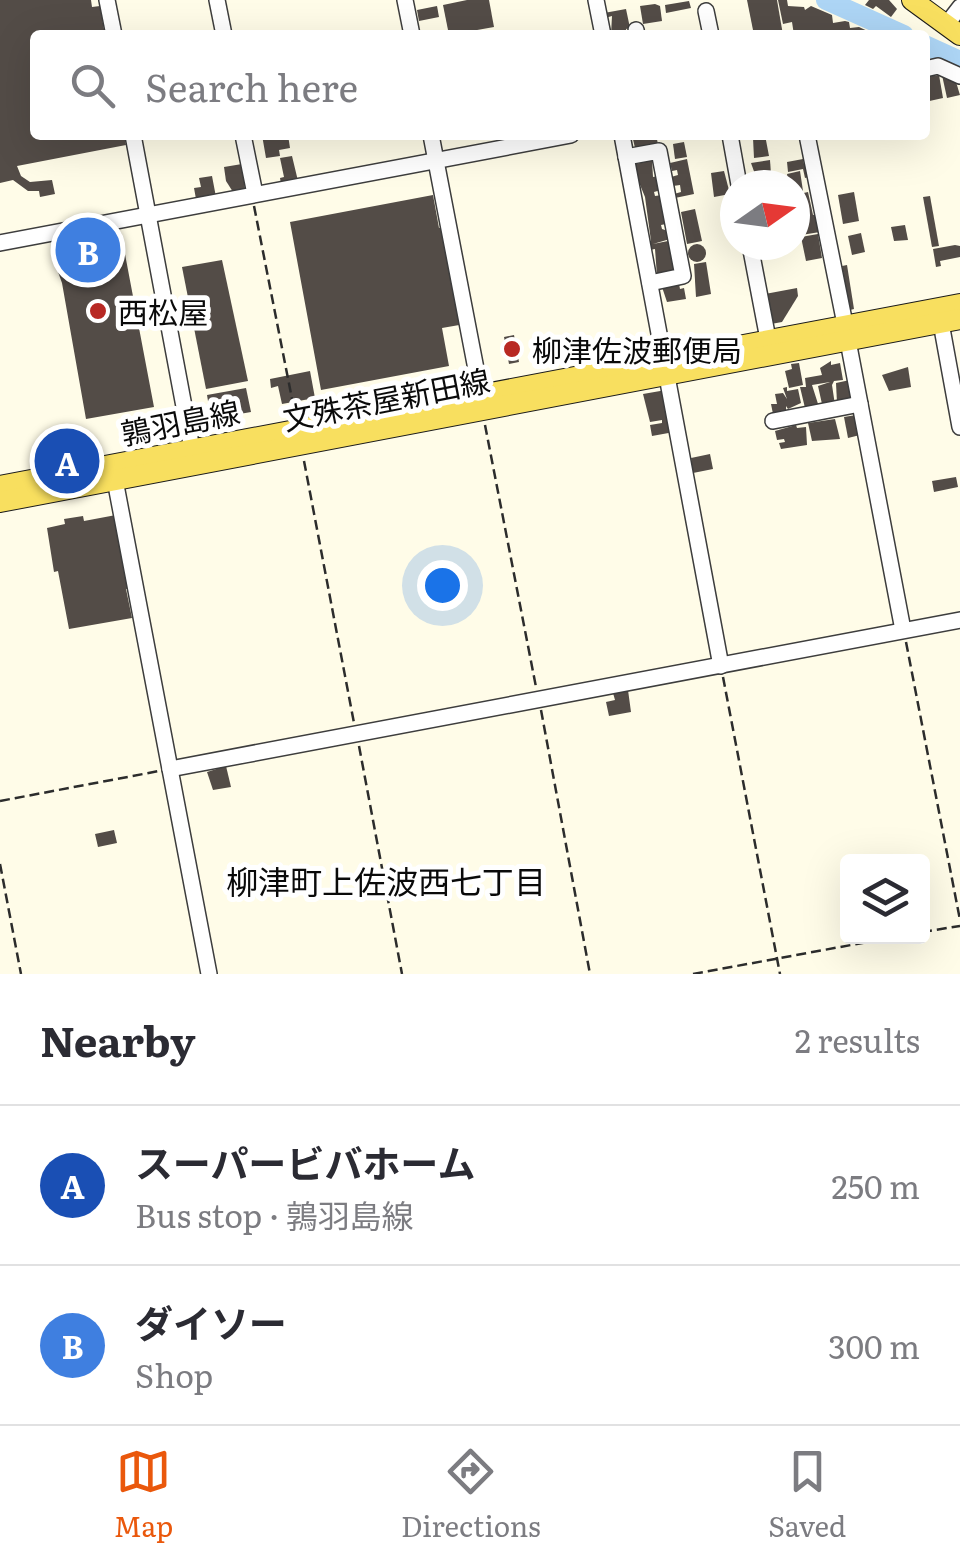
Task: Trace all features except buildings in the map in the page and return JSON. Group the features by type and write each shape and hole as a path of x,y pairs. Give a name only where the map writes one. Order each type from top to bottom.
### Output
{"main road":[{"path":"912,0 953,30"},
{"name":"鶉羽島線","path":"0,486 192,448 299,437 482,402 665,366 768,339 947,317 960,304"},
{"path":"665,366 846,332"},
{"name":"文殊茶屋新田線","path":"0,502 299,437"}],"street":[{"path":"107,0 113,30"},
{"path":"217,0 223,30"},
{"path":"405,0 411,30"},
{"path":"596,0 602,30"},
{"path":"953,30 960,7"},
{"path":"706,11 710,30"},
{"path":"930,68 938,66 960,76"},
{"path":"134,140 192,448"},
{"path":"244,140 255,194"},
{"path":"432,140 482,402"},
{"path":"0,243 545,140"},
{"path":"623,140 720,666"},
{"path":"731,140 736,170"},
{"path":"808,140 904,630"},
{"path":"626,157 659,151 684,276 650,283"},
{"path":"753,260 768,339"},
{"path":"947,317 960,427"},
{"path":"773,420 860,404"},
{"path":"114,480 209,974"},
{"path":"170,769 960,620"}],"path":[{"path":"255,194 402,974"},
{"path":"482,402 590,974"},
{"path":"904,630 960,923 930,930"},
{"path":"720,666 780,974"},
{"path":"0,801 170,769"},
{"path":"0,864 21,974"},
{"path":"692,974 857,944"}],"waterway":[{"path":"826,0 893,30"},
{"path":"930,47 960,61"}],"place":[{"name":"ダイソー","path":"88,250"},
{"name":"西松屋","path":"98,311"},
{"name":"柳津佐波郵便局","path":"512,349"},
{"name":"スーパービバホーム","path":"67,461"}],"district":[{"name":"柳津町上佐波西七丁目","path":"386,880"}]}
